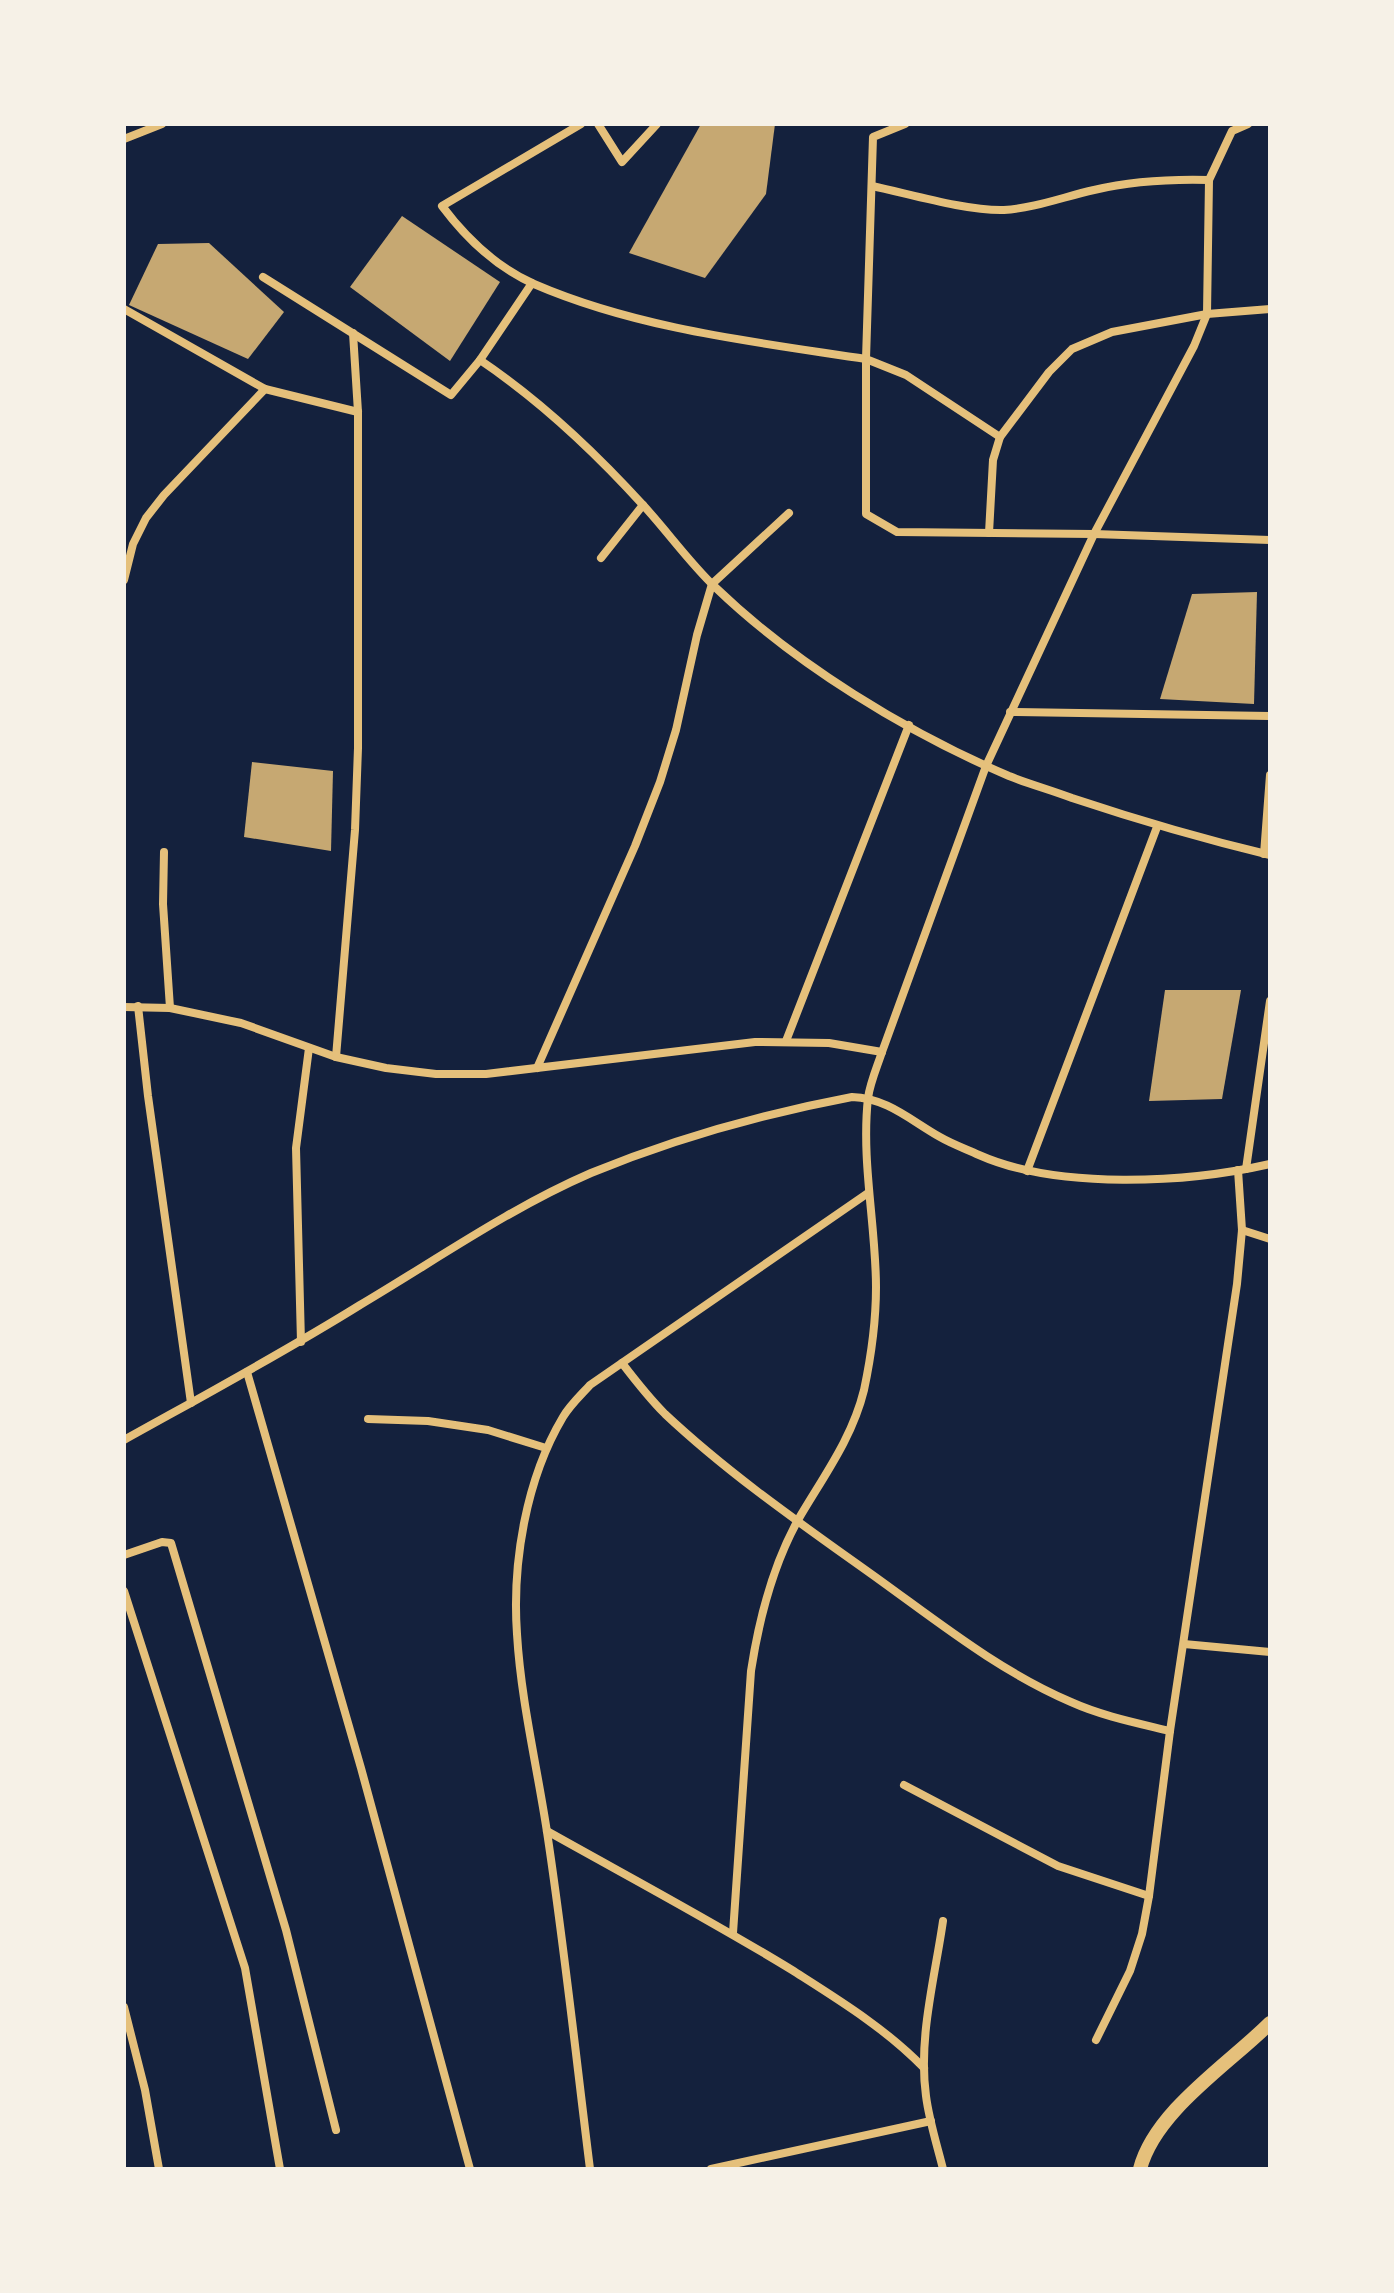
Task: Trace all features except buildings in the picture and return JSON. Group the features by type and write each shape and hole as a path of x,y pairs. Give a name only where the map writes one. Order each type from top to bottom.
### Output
{"street":[{"path":"124,139 162,124"},
{"path":"581,124 442,206 464,234 491,257 532,283 658,323 866,359 906,375 1000,437"},
{"path":"598,124 622,162 657,124"},
{"path":"874,124 866,359 866,514 897,532 1270,540"},
{"path":"873,137 905,124"},
{"path":"733,1933 750,1683 757,1630 781,1557 798,1521 837,1458 853,1423 873,1339 876,1286 868,1193 868,1098 986,766 1094,534 1194,346 1207,314 1209,180 1232,131 1248,124"},
{"path":"872,186 1001,210 1036,206 1094,190 1157,179 1209,180"},
{"path":"263,277 451,395 480,360 532,283"},
{"path":"124,309 265,389 358,412"},
{"path":"989,533 993,460 1000,437 1049,372 1072,349 1112,332 1207,314 1270,309"},
{"path":"336,1057 355,830 358,412 353,333"},
{"path":"480,360 517,384 557,418 643,505 712,584 788,650 849,691 986,766 1157,827 1267,854 1270,775"},
{"path":"124,580 133,544 146,518 265,389"},
{"path":"601,558 643,505"},
{"path":"537,1068 660,782 712,584 789,513"},
{"path":"1010,712 1270,716"},
{"path":"786,1041 909,725"},
{"path":"1027,1171 1157,827"},
{"path":"164,852 163,904 170,1008"},
{"path":"1096,2040 1130,1971 1149,1896 1170,1731 1228,1343 1242,1230 1242,1170 1270,1001"},
{"path":"138,1006 191,1403"},
{"path":"124,1007 170,1008 241,1023 336,1057 386,1068 436,1074 486,1074 755,1042 829,1043 882,1052"},
{"path":"301,1342 296,1148 309,1048"},
{"path":"124,1440 301,1342 512,1213 589,1174 669,1143 751,1118 852,1097 868,1098 888,1104 956,1145 984,1157 1027,1171 1087,1180 1148,1179 1242,1170 1270,1164"},
{"path":"590,2169 547,1831 517,1632 518,1569 528,1508 546,1448 565,1414 590,1385 868,1193"},
{"path":"1242,1230 1270,1239"},
{"path":"622,1363 664,1412 724,1465 984,1655 1027,1681 1073,1703 1170,1731"},
{"path":"247,1372 366,1783 470,2169"},
{"path":"368,1419 443,1423 488,1430 546,1448"},
{"path":"124,1555 165,1541 172,1546 286,1930 336,2130"},
{"path":"124,1591 245,1968 280,2169"},
{"path":"1184,1644 1270,1652"},
{"path":"904,1785 1058,1866 1149,1896"},
{"path":"547,1831 733,1933 862,2015 901,2044 924,2068"},
{"path":"943,1921 924,2068 931,2121 943,2169"},
{"path":"124,2007 145,2090 159,2169"},
{"path":"1140,2169 1149,2146 1179,2107 1270,2023"},
{"path":"711,2169 931,2121"}]}
